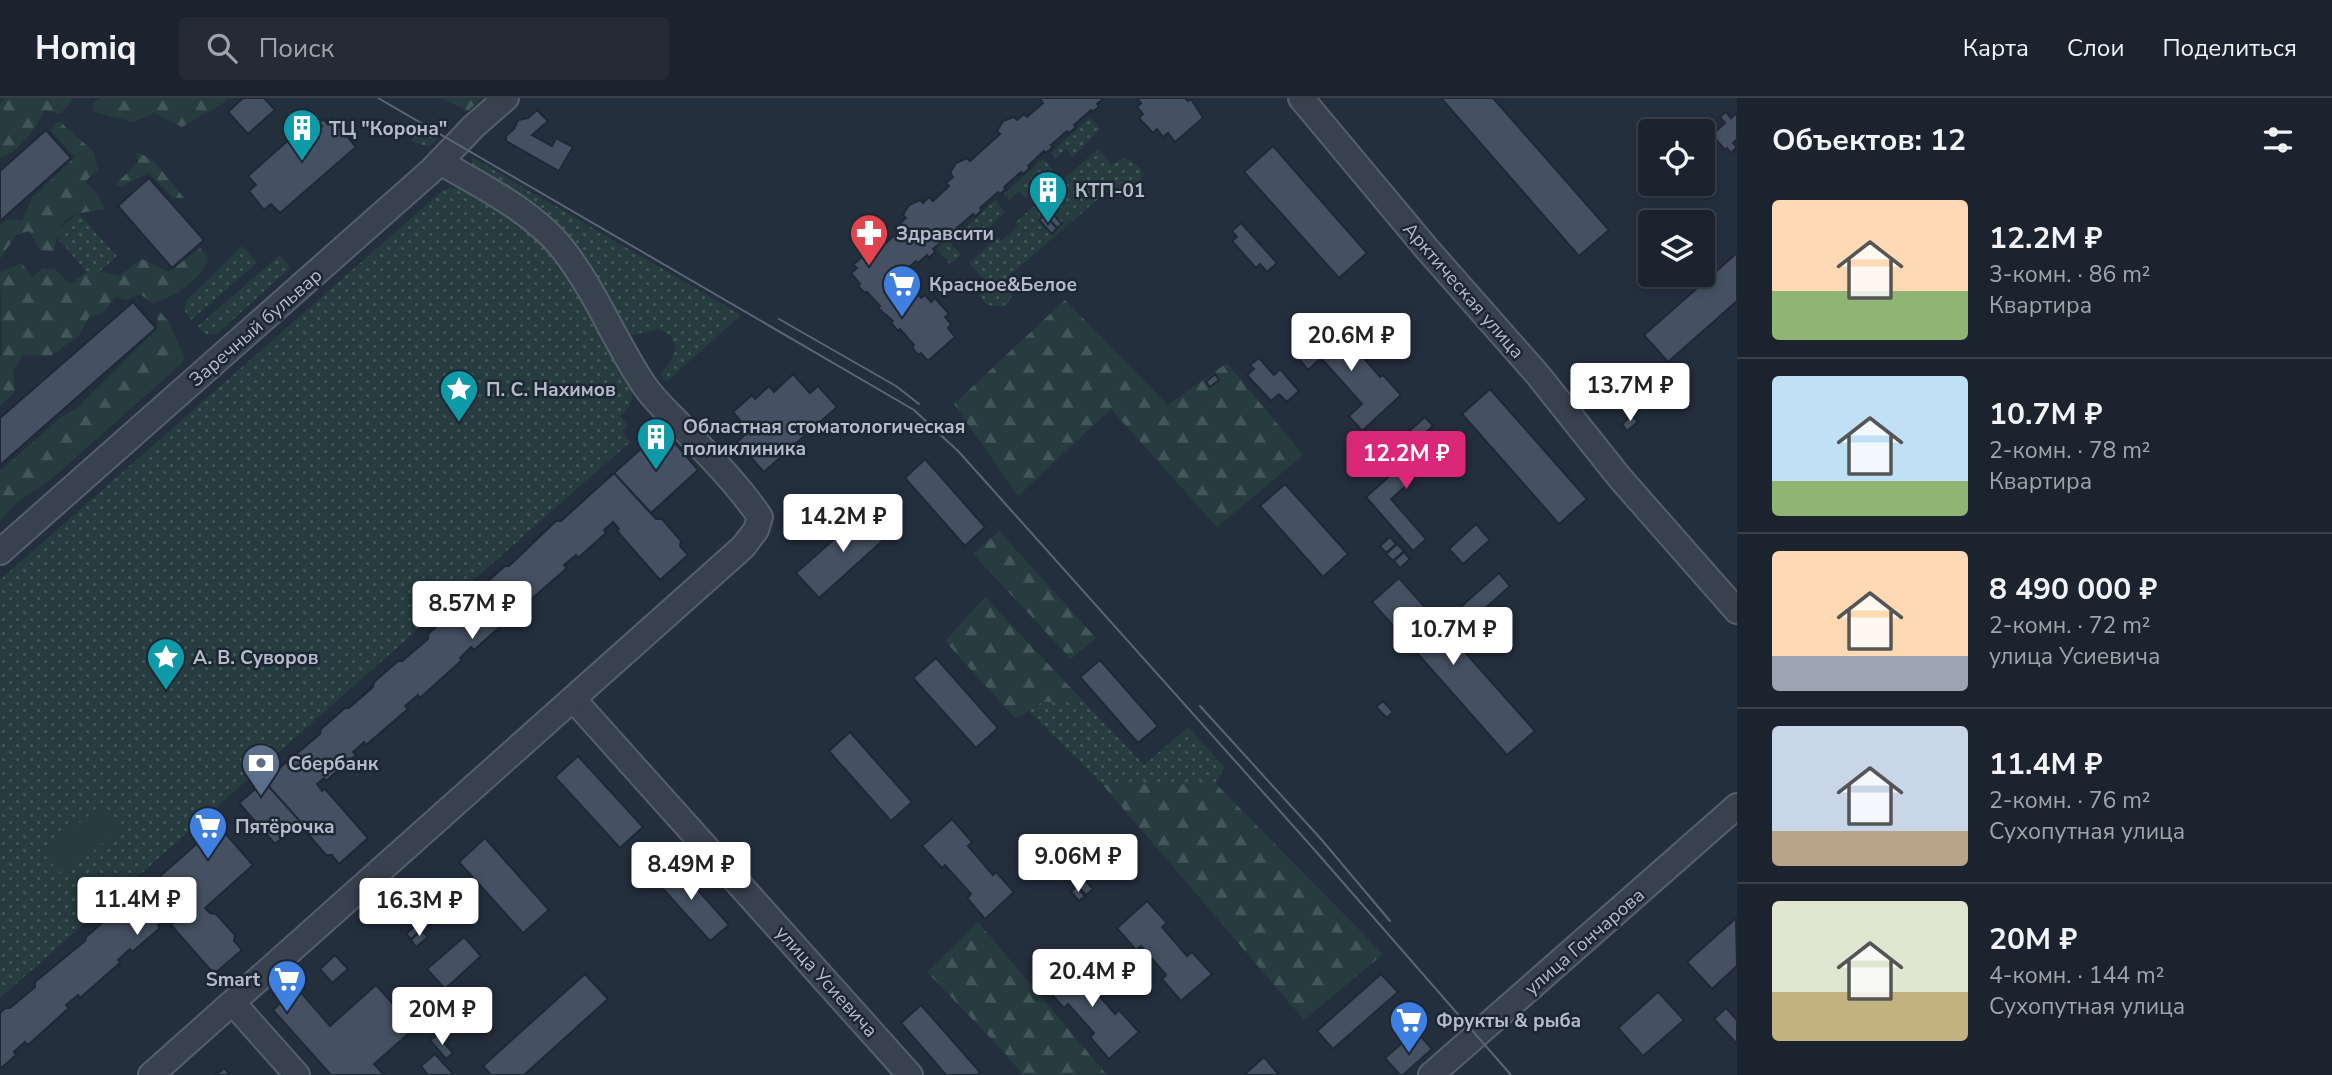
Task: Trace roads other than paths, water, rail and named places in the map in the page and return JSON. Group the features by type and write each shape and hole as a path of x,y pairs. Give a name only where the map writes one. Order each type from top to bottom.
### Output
{"street":[{"name":"Заречный бульвар","path":"0,552 440,162 473,127 506,98"},
{"name":"Арктическая улица","path":"1301,98 1538,376 1620,478 1737,611"},
{"path":"151,1075 575,699 743,547 756,530 760,517 741,490 644,385 600,306 564,250 540,227 501,197 440,162"},
{"name":"улица Усиевича","path":"575,699 910,1075"},
{"name":"улица Гончарова","path":"1431,1075 1737,806"},
{"path":"233,1003 297,1075"}],"tram line":[{"path":"378,98 914,410 959,452 1312,847 1511,1075"},
{"path":"779,319 896,386 919,404"},
{"path":"1200,706 1321,839 1390,921"}],"place":[{"name":"ТЦ \"Корона\"","path":"302,162"},
{"name":"КТП-01","path":"1048,224"},
{"name":"Здравсити","path":"869,267"},
{"name":"Красное&Белое","path":"902,318"},
{"name":"П. С. Нахимов","path":"459,423"},
{"name":"Областная стоматологическая поликлиника","path":"656,471"},
{"name":"А. В. Суворов","path":"166,691"},
{"name":"Сбербанк","path":"261,797"},
{"name":"Пятёрочка","path":"208,860"},
{"name":"Smart","path":"287,1013"},
{"name":"Фрукты & рыба","path":"1409,1054"}]}
